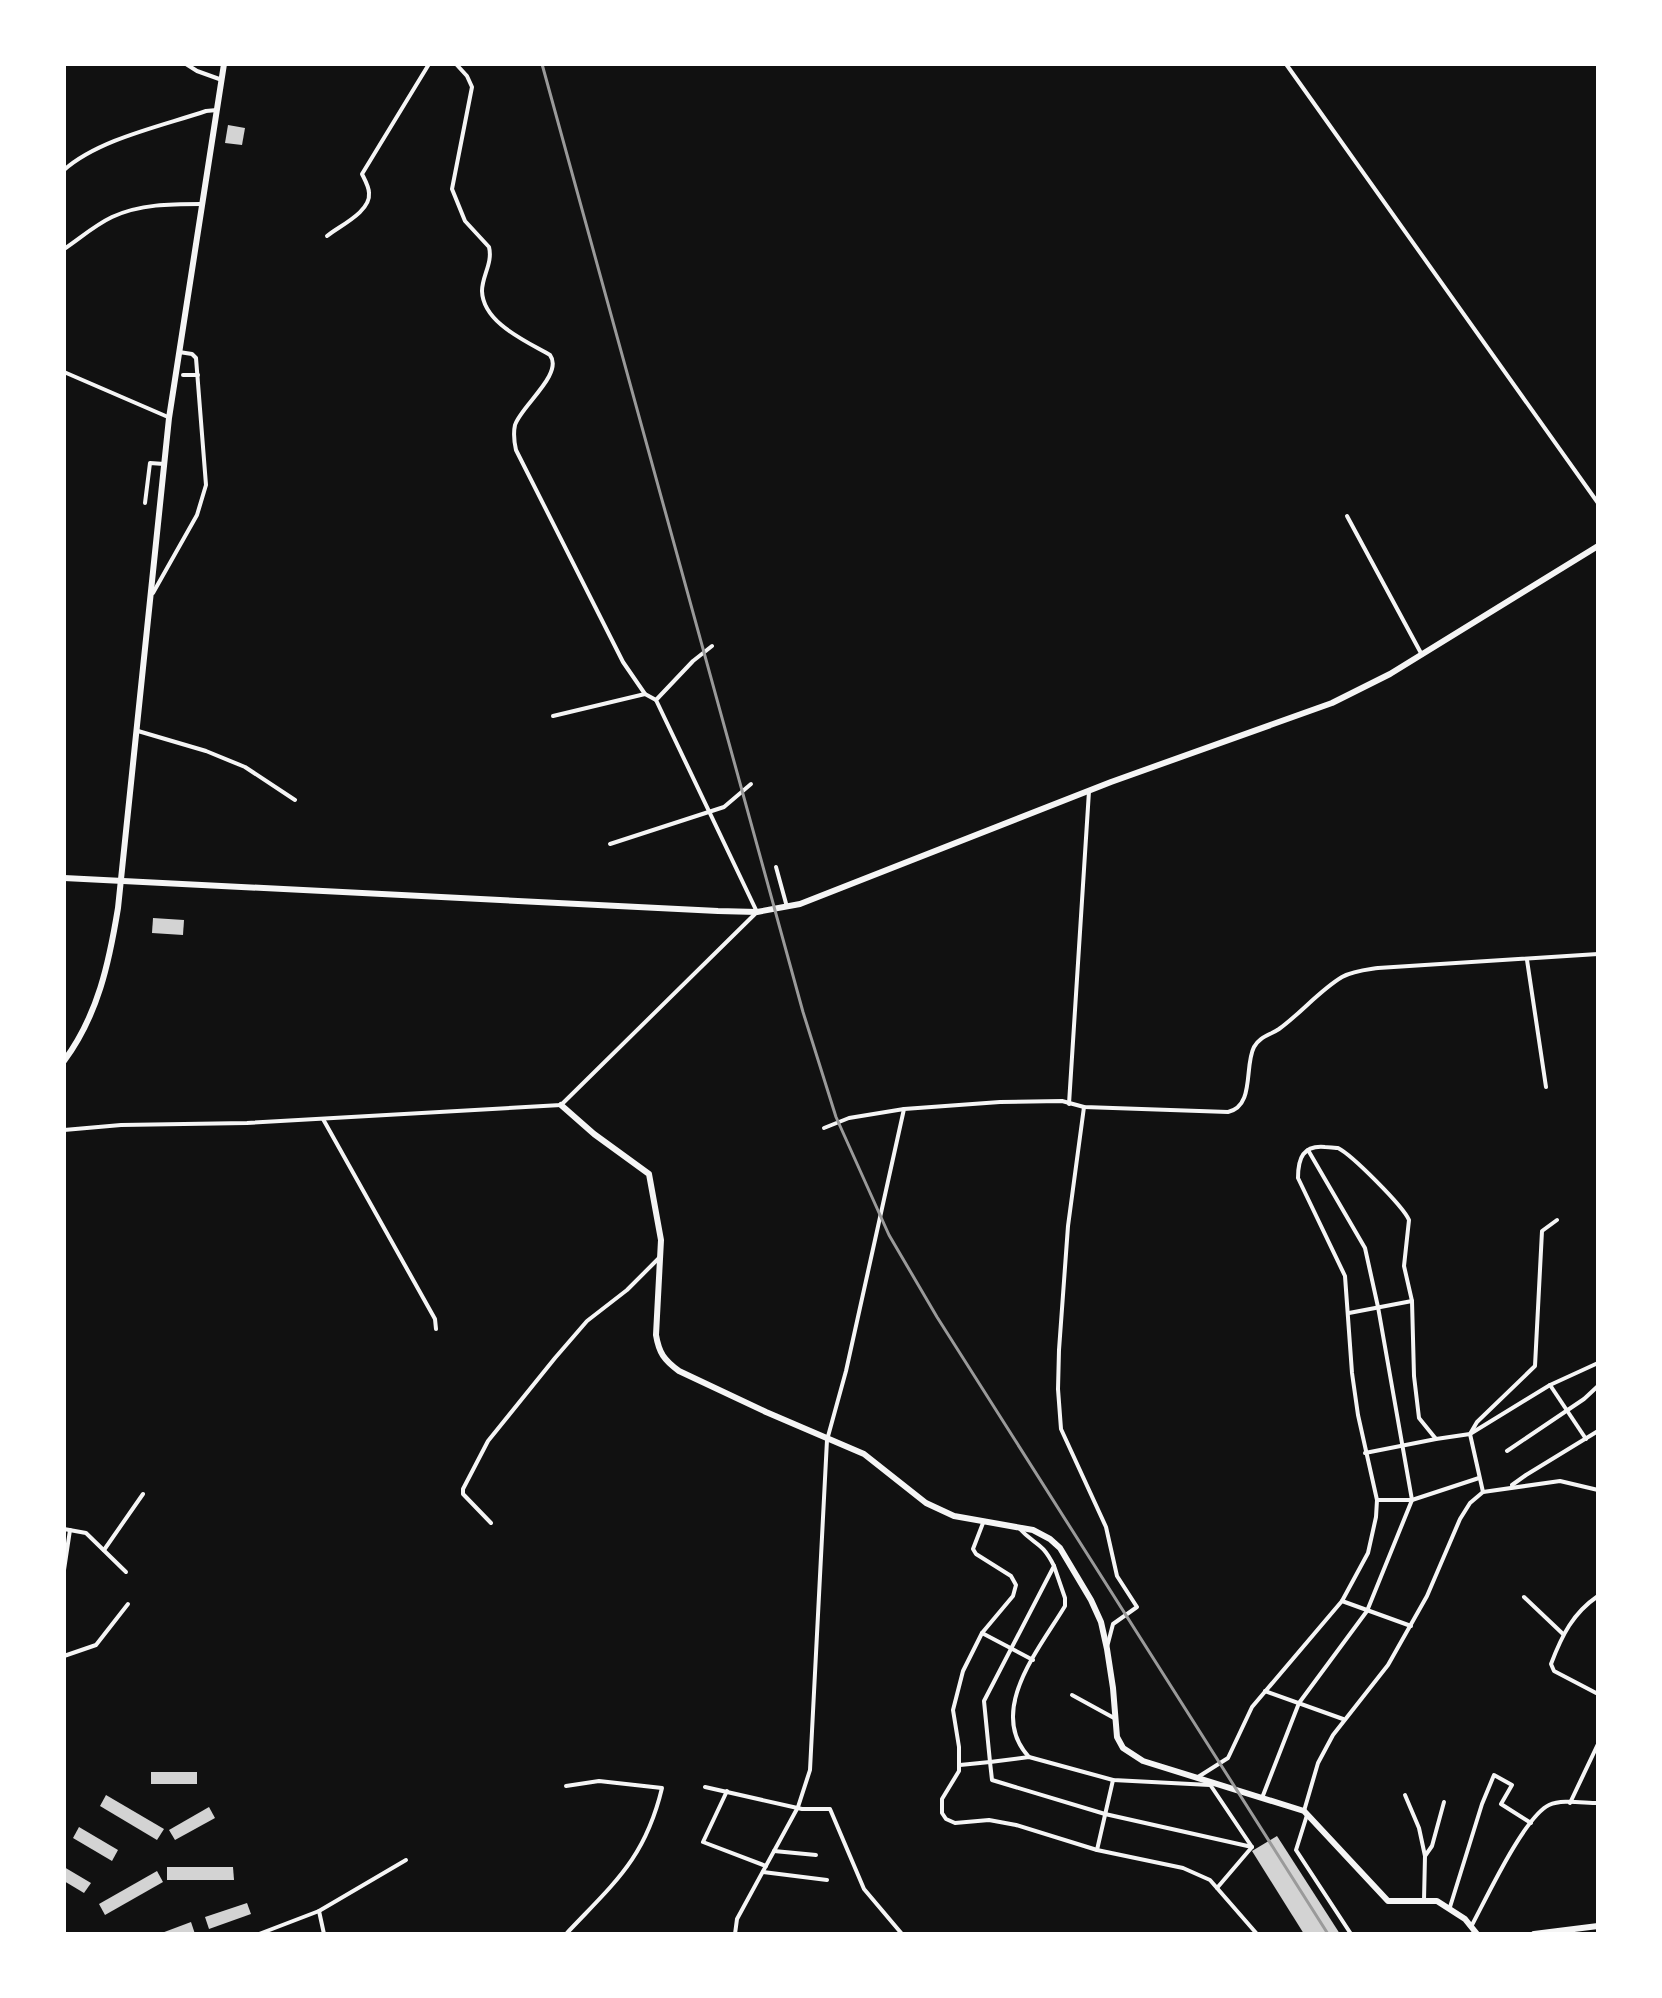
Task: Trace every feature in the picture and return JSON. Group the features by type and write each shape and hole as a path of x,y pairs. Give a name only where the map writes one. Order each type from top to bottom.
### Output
{"main road":[{"path":"64,1061 96,1005 112,944 169,418 224,64"},
{"path":"64,878 757,912 787,907 1358,692 1598,546"},
{"path":"561,1105 594,1134 649,1174 661,1240 656,1335 658,1349 664,1359 679,1371 864,1454 926,1503 954,1516 1040,1532 1060,1548 1101,1622 1113,1688 1117,1737 1123,1748 1133,1756 1209,1783 1306,1813 1388,1901 1437,1901 1450,1907 1472,1925 1477,1934"},
{"path":"1534,1934 1598,1926"}],"street":[{"path":"186,64 222,80"},
{"path":"327,236 358,213 368,201 369,190 362,174 429,64"},
{"path":"64,1130 561,1105 757,912 656,700 645,694 623,662 516,450 513,438 515,426 547,378 554,360 498,321 485,304 482,288 489,264 489,247 465,221 452,189 472,87 456,64"},
{"path":"1286,64 1598,503"},
{"path":"64,170 77,158 118,141 217,110"},
{"path":"64,249 111,217 132,210 163,204 201,204"},
{"path":"150,603 197,515 206,485 195,356 178,352"},
{"path":"64,372 169,418"},
{"path":"183,375 198,375"},
{"path":"145,503 150,463 164,465"},
{"path":"1347,516 1422,655"},
{"path":"656,700 712,646"},
{"path":"553,716 645,694"},
{"path":"137,731 206,751 245,767 295,800"},
{"path":"610,844 724,807 751,784"},
{"path":"1069,1104 1089,791"},
{"path":"776,867 787,907"},
{"path":"824,1128 849,1118 904,1109 1000,1102 1062,1101 1084,1107 1191,1112 1235,1110 1244,1100 1252,1050 1258,1041 1352,973 1378,968 1598,954"},
{"path":"1527,960 1546,1087"},
{"path":"1084,1107 1068,1226 1059,1350 1061,1429 1106,1527 1117,1576 1137,1607 1113,1624 1107,1649"},
{"path":"735,1934 737,1919 798,1807 810,1770 827,1440 846,1371 904,1109"},
{"path":"323,1119 435,1319 436,1329"},
{"path":"1198,1777 1228,1758 1252,1707 1342,1601 1368,1553 1377,1500 1365,1453 1352,1373 1345,1276 1298,1178 1298,1161 1314,1146 1338,1148 1407,1213 1404,1266 1412,1301 1414,1376 1419,1418 1436,1439"},
{"path":"1262,1798 1299,1703 1367,1611 1412,1500 1365,1248 1308,1149"},
{"path":"1483,1492 1470,1434 1477,1422 1535,1366 1542,1231 1557,1220"},
{"path":"491,1523 463,1494 488,1441 587,1321 627,1290 661,1256"},
{"path":"1349,1313 1412,1301"},
{"path":"1365,1453 1470,1434 1550,1385 1598,1363"},
{"path":"1550,1385 1586,1439"},
{"path":"1507,1451 1598,1386"},
{"path":"1511,1487 1598,1431"},
{"path":"1377,1500 1412,1500 1479,1478"},
{"path":"1351,1934 1296,1850 1318,1763 1343,1719 1379,1679 1411,1626 1470,1503 1483,1492 1560,1481 1598,1490"},
{"path":"104,1550 143,1494"},
{"path":"983,1523 973,1549 1011,1576 1016,1585 1013,1596 982,1633 963,1671 953,1710 960,1765 942,1799 942,1813 955,1823 989,1820 1016,1825 1097,1850 1183,1868 1210,1880 1257,1934"},
{"path":"1019,1528 1045,1548 1065,1598 1065,1606 1020,1684 1012,1721 1016,1740 1029,1757"},
{"path":"64,1570 67,1530 86,1533 126,1572"},
{"path":"1054,1566 984,1701 992,1780 1105,1814 1252,1847"},
{"path":"1598,1596 1581,1608 1563,1634 1551,1664 1554,1671 1598,1694"},
{"path":"1524,1597 1563,1634"},
{"path":"1342,1601 1411,1626"},
{"path":"64,1656 96,1645 128,1604"},
{"path":"982,1633 1033,1660"},
{"path":"1265,1691 1343,1719"},
{"path":"1072,1695 1114,1718"},
{"path":"1570,1803 1598,1744"},
{"path":"960,1765 1029,1757 1113,1780 1209,1783 1252,1847"},
{"path":"1450,1907 1494,1775 1512,1785 1501,1804 1531,1823"},
{"path":"1097,1850 1113,1780"},
{"path":"566,1786 599,1781 662,1788 655,1817 643,1845 617,1881 566,1934"},
{"path":"705,1787 798,1807 830,1809 864,1889 902,1934"},
{"path":"727,1791 703,1842 766,1866"},
{"path":"1405,1795 1419,1828 1425,1856 1424,1900"},
{"path":"1425,1856 1432,1846 1444,1802"},
{"path":"1472,1925 1509,1854 1542,1809 1553,1803 1598,1803"},
{"path":"1217,1888 1252,1847"},
{"path":"774,1851 816,1855"},
{"path":"259,1934 319,1911 406,1860"},
{"path":"763,1872 827,1880"},
{"path":"319,1911 324,1934"}],"building":[{"path":"228,125 245,128 242,145 225,143"},
{"path":"153,918 184,920 183,935 152,933"},
{"path":"151,1772 197,1772 197,1784 151,1784"},
{"path":"106,1795 164,1829 157,1840 100,1806"},
{"path":"209,1807 215,1818 175,1840 169,1830"},
{"path":"79,1827 118,1850 112,1861 73,1838"},
{"path":"1277,1836 1340,1934 1304,1934 1252,1851"},
{"path":"64,1867 91,1883 84,1893 64,1881"},
{"path":"167,1867 233,1867 234,1880 167,1880"},
{"path":"157,1871 163,1882 105,1915 99,1904"},
{"path":"247,1903 251,1914 209,1929 205,1917"},
{"path":"191,1922 195,1934 159,1934"}],"railway":[{"path":"542,64 803,1012 836,1117 889,1235 937,1317 1328,1934"}]}
